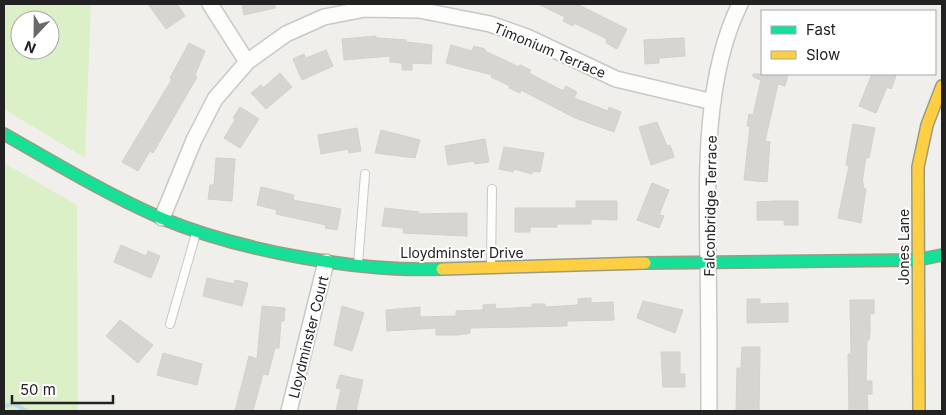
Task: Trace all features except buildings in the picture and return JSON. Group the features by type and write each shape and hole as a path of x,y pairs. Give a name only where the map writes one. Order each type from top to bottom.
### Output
{"street":[{"path":"210,4 247,62"},
{"name":"Falconbridge Terrace","path":"709,411 708,169 713,102 721,62 734,16 740,4"},
{"name":"Timonium Terrace","path":"162,218 194,140 215,99 247,62 286,34 324,17 365,10 419,10 490,24 526,37 616,79 713,102"},
{"name":"Jones Lane","path":"919,411 918,167 922,138 942,86"},
{"name":"Lloydminster Drive","path":"4,134 95,186 162,218 231,241 326,262 424,270 708,261 917,260 942,255"},
{"name":"Lloydminster Court","path":"289,411 326,262"}],"lane":[{"path":"358,264 365,174"},
{"path":"491,268 492,189"},
{"path":"170,324 197,230"}],"green space":[{"path":"4,4 91,4 85,158 4,109"},
{"path":"4,163 77,205 78,411 4,411"}],"waterway":[{"path":"4,406 14,404 27,411"}],"traffic: fast":[{"path":"4,134 120,199 192,230 262,249 337,263 373,267 442,269"},
{"path":"645,263 917,260 942,255"}],"traffic: slow":[{"path":"919,411 918,167 927,125 942,86"},
{"path":"442,269 645,263"}]}
